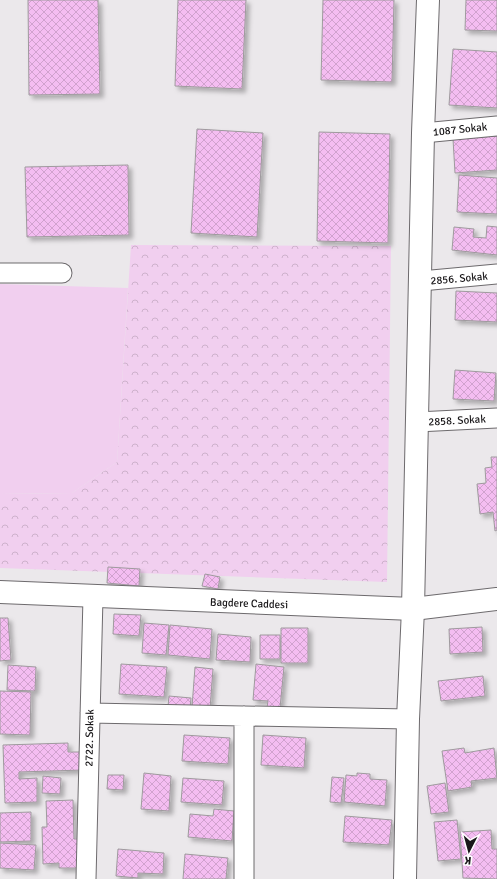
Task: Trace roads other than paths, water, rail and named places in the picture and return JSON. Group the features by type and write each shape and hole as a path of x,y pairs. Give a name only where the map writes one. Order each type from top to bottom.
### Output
{"street":[{"path":"405,879 408,719 413,609 423,133 428,0"},
{"name":"1087 Sokak","path":"423,133 497,126"},
{"path":"0,273 62,273"},
{"name":"2856. Sokak","path":"420,281 497,274"},
{"name":"2858. Sokak","path":"417,422 497,418"},
{"name":"Bagdere Caddesi","path":"0,592 413,609 497,599"},
{"name":"2722. Sokak","path":"86,879 93,597"},
{"path":"90,713 408,719"},
{"path":"244,716 244,879"}]}
